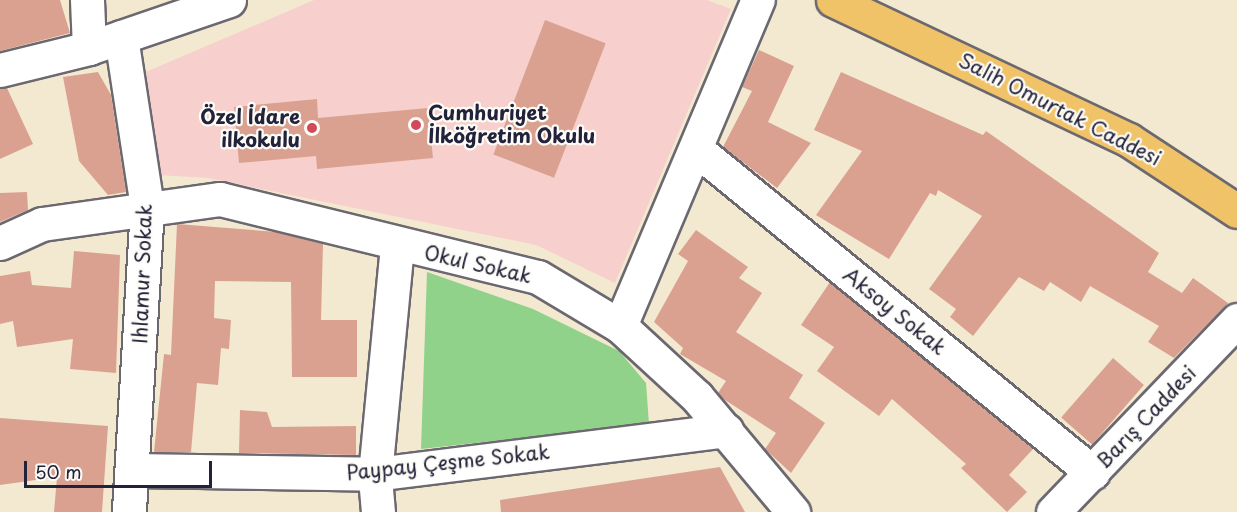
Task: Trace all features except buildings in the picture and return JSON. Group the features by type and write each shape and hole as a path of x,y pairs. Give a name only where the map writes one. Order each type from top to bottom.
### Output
{"main road":[{"path":"833,0 941,50"},
{"path":"863,0 941,50"},
{"name":"Salih Omurtak Caddesi","path":"941,50 1129,140 1237,212"}],"street":[{"path":"87,0 89,48"},
{"path":"0,70 89,48 229,0"},
{"path":"620,326 758,0"},
{"name":"Ihlamur Sokak","path":"121,37 147,207 129,512"},
{"name":"Aksoy Sokak","path":"696,149 1093,473"},
{"name":"Okul Sokak","path":"0,243 42,224 147,207 220,199 397,246 538,277 620,326 726,430 793,512"},
{"path":"378,512 375,474 397,246"},
{"name":"Barış Caddesi","path":"1053,512 1093,473 1237,320"},
{"name":"Paypay Çeşme Sokak","path":"133,470 375,474 726,430"}],"shaded area":[{"name":"Cumhuriyet İlköğretim Okulu","path":"314,0 707,0 731,9 615,283 536,245 208,178 157,175 141,74"}],"green space":[{"path":"427,272 533,309 619,351 646,383 649,424 421,449"}],"place":[{"name":"Cumhuriyet İlköğretim Okulu","path":"416,125"},
{"name":"Özel İdare ilkokulu","path":"312,128"}]}
